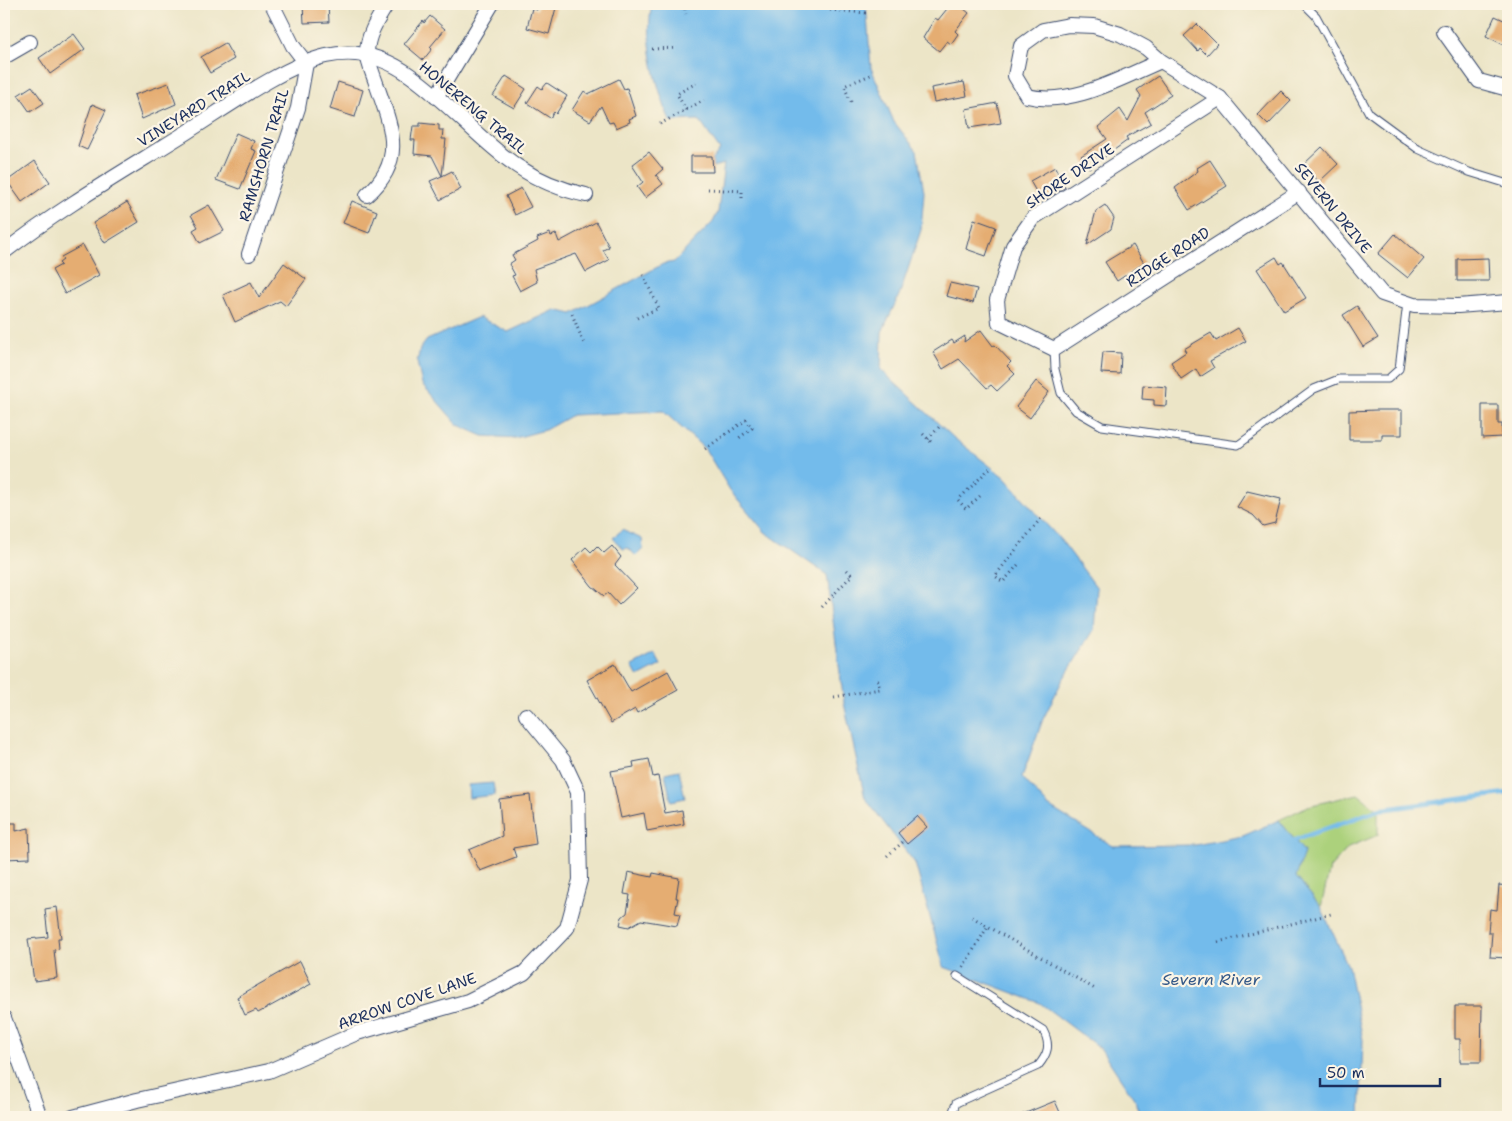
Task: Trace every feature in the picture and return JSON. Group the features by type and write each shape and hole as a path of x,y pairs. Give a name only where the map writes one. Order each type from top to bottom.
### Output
{"street":[{"path":"272,4 293,46 306,63"},
{"path":"366,195 386,174 392,159 390,128 367,54 374,24 387,4"},
{"path":"436,97 492,4"},
{"name":"SEVERN DRIVE","path":"1161,61 1093,90 1042,99 1027,96 1015,76 1021,46 1042,30 1069,25 1094,26 1120,34 1146,48 1161,61 1220,98 1382,294 1414,305 1458,306 1508,302"},
{"path":"1444,32 1479,81 1508,89"},
{"path":"4,57 30,42"},
{"name":"VINEYARD TRAIL","path":"4,252 86,194 230,105 306,63 324,56 343,53 367,54"},
{"name":"HONERENG TRAIL","path":"367,54 402,70 516,167 551,186 586,195"},
{"name":"RAMSHORN TRAIL","path":"249,254 298,108 306,63"},
{"name":"SHORE DRIVE","path":"1054,349 999,322 997,300 1013,246 1033,218 1220,98"},
{"name":"RIDGE ROAD","path":"1054,349 1299,192"},
{"name":"ARROW COVE LANE","path":"73,1117 137,1100 268,1071 357,1033 468,1001 524,973 567,928 580,880 578,792 563,760 526,715"},
{"path":"4,1018 40,1117"}],"lane":[{"path":"1304,4 1316,16 1369,113 1418,149 1469,172 1508,184"},
{"path":"1054,349 1055,369 1061,393 1076,411 1102,426 1238,445 1314,389 1340,379 1388,378 1399,369 1407,303"},
{"path":"950,1117 956,1103 1038,1066 1047,1056 1049,1041 1043,1030 957,976"}],"path":[{"path":"684,4 686,14"},
{"path":"830,10 866,13"},
{"path":"652,49 677,48"},
{"path":"851,102 844,86 873,74"},
{"path":"686,110 677,94 696,83"},
{"path":"660,124 704,100"},
{"path":"708,189 742,191 742,198"},
{"path":"637,318 659,308 643,275"},
{"path":"572,314 584,344"},
{"path":"705,449 746,420 752,428 739,438"},
{"path":"928,439 940,426"},
{"path":"923,434 934,444"},
{"path":"980,496 966,510 958,500 991,467"},
{"path":"1018,565 1003,582 995,576 1041,518"},
{"path":"822,606 852,575 845,568"},
{"path":"834,698 880,689 878,678"},
{"path":"887,856 904,840"},
{"path":"1218,942 1331,914"},
{"path":"972,917 1095,989"},
{"path":"957,976 988,926"}],"green space":[{"path":"1358,794 1378,810 1378,835 1349,847 1330,868 1321,907 1296,877 1304,852 1279,820 1308,806"}],"water":[{"name":"Severn River","path":"652,4 866,4 871,68 894,122 917,151 924,192 921,230 900,293 882,332 881,370 954,438 1004,477 1064,544 1097,588 1094,630 1062,681 1043,719 1022,777 1048,806 1113,846 1195,845 1243,836 1279,820 1304,852 1296,877 1321,907 1348,966 1363,1040 1360,1117 1139,1117 1137,1103 1101,1049 1040,1003 944,967 915,863 865,798 844,703 827,575 765,532 730,490 705,449 663,411 572,415 545,430 515,438 483,436 458,425 422,384 417,362 420,349 427,340 479,317 508,332 555,310 572,314 663,264 674,262 713,222 718,212 724,164 712,167 712,161 720,150 699,120 670,121 660,93 650,48 649,34"},
{"path":"623,529 642,539 643,549 636,556 628,548 623,549 613,538"},
{"path":"655,654 661,665 638,677 632,666"},
{"path":"679,770 685,798 671,801 665,773"},
{"path":"493,783 495,795 469,798 468,785"}],"building":[{"path":"303,4 328,4 329,22 304,23"},
{"path":"538,4 557,4 549,34 527,28 532,8 537,10"},
{"path":"951,4 958,4 969,13 955,31 958,34 951,44 947,41 939,51 923,38 935,18 938,20"},
{"path":"430,16 445,29 430,47 432,49 423,60 404,44 423,21 424,23"},
{"path":"1495,16 1508,22 1508,37 1504,45 1486,36"},
{"path":"1197,24 1217,44 1207,55 1200,48 1198,51 1184,36"},
{"path":"74,34 85,49 50,74 39,58"},
{"path":"225,43 234,59 210,73 201,57"},
{"path":"506,76 526,89 514,108 493,96"},
{"path":"1158,76 1171,95 1145,112 1151,123 1126,137 1128,140 1089,168 1081,156 1107,139 1098,127 1120,109 1128,121 1141,96 1137,90"},
{"path":"619,79 624,89 627,88 636,116 629,119 630,122 616,128 613,122 609,123 601,106 590,121 572,110 584,91 588,94"},
{"path":"338,82 363,90 355,117 330,109"},
{"path":"964,82 967,96 934,102 931,88"},
{"path":"169,83 176,104 142,119 134,95"},
{"path":"547,83 567,96 556,114 554,112 550,118 527,103 538,86 542,89"},
{"path":"32,86 44,103 30,112 18,95"},
{"path":"1281,91 1291,101 1268,125 1258,115"},
{"path":"997,103 1001,123 969,128 966,109"},
{"path":"92,104 106,110 87,150 78,146"},
{"path":"420,123 439,125 439,130 443,130 442,139 446,139 442,176 432,156 414,154 415,140 411,140 413,126 420,126"},
{"path":"236,133 254,141 251,149 256,151 240,189 216,180"},
{"path":"1322,147 1338,164 1319,182 1303,165"},
{"path":"649,152 663,169 656,175 663,184 645,198 637,187 643,182 632,165"},
{"path":"691,156 712,156 713,172 691,172"},
{"path":"1210,160 1227,186 1189,210 1175,188 1198,171 1197,168"},
{"path":"35,161 50,182 22,202 7,181"},
{"path":"1055,167 1065,187 1042,202 1030,181"},
{"path":"452,171 461,189 440,200 430,181"},
{"path":"521,188 531,207 515,215 506,196"},
{"path":"352,201 377,211 369,233 343,223"},
{"path":"127,202 139,222 105,243 93,223"},
{"path":"209,205 224,231 200,243 193,230 198,227 191,215"},
{"path":"1105,205 1114,218 1111,229 1087,245 1096,211"},
{"path":"974,219 996,227 986,256 966,249"},
{"path":"596,222 609,247 603,250 609,260 586,272 576,254 534,269 537,282 520,291 512,276 515,275 509,264 515,260 512,255 538,241 537,238 550,233 551,236 556,234 559,242"},
{"path":"1395,234 1424,259 1408,278 1378,254"},
{"path":"83,245 99,275 65,294 52,270 61,265 59,263 63,260 61,257"},
{"path":"1133,245 1144,263 1117,281 1105,262"},
{"path":"1276,257 1280,264 1283,262 1306,298 1284,311 1257,269"},
{"path":"1488,258 1489,281 1457,281 1457,259"},
{"path":"284,263 306,279 286,306 280,301 235,322 223,295 251,282 259,298"},
{"path":"950,283 977,289 973,303 946,296"},
{"path":"1357,306 1378,338 1363,347 1343,315"},
{"path":"1238,328 1246,341 1210,361 1214,368 1200,377 1196,369 1181,379 1171,362 1186,352 1184,349 1211,333 1216,341"},
{"path":"981,330 993,346 995,345 1011,362 1007,366 1015,374 997,391 991,385 987,388 959,359 943,369 933,352 952,340 954,343 965,336 964,342"},
{"path":"1103,352 1121,353 1120,374 1101,373"},
{"path":"1036,381 1049,392 1030,418 1016,407"},
{"path":"1143,385 1167,387 1166,406 1154,405 1154,400 1142,399"},
{"path":"1482,405 1498,405 1498,424 1502,424 1502,437 1482,438"},
{"path":"1402,410 1402,435 1382,435 1382,440 1349,440 1349,411"},
{"path":"1247,491 1281,499 1275,523 1263,526 1253,515 1237,507"},
{"path":"597,546 604,553 612,546 621,557 615,565 637,588 619,605 608,593 604,596 592,586 572,560 586,547 591,552"},
{"path":"615,664 631,692 668,671 678,690 637,713 635,709 611,723 587,680"},
{"path":"649,759 653,777 658,776 665,813 682,810 684,824 647,831 644,813 621,818 611,771 634,767 633,762"},
{"path":"530,795 536,844 513,848 516,857 480,871 469,850 502,836 499,799"},
{"path":"917,816 927,827 907,844 898,833"},
{"path":"4,823 16,823 16,831 29,828 30,858 4,859"},
{"path":"628,872 652,877 653,873 679,878 675,913 680,914 677,926 641,920 629,927 620,925 622,917 627,913 630,895 624,894"},
{"path":"1499,885 1508,886 1508,958 1490,957 1492,933 1488,933 1490,909 1497,910"},
{"path":"57,907 61,938 58,938 59,949 54,950 57,978 34,981 28,939 48,937 45,909"},
{"path":"300,961 311,984 258,1013 256,1010 245,1015 237,997"},
{"path":"1455,1006 1482,1006 1481,1062 1460,1062 1460,1039 1455,1039"},
{"path":"1055,1101 1062,1117 1016,1117"}],"waterway":[{"path":"1295,840 1378,810 1508,793"}]}
